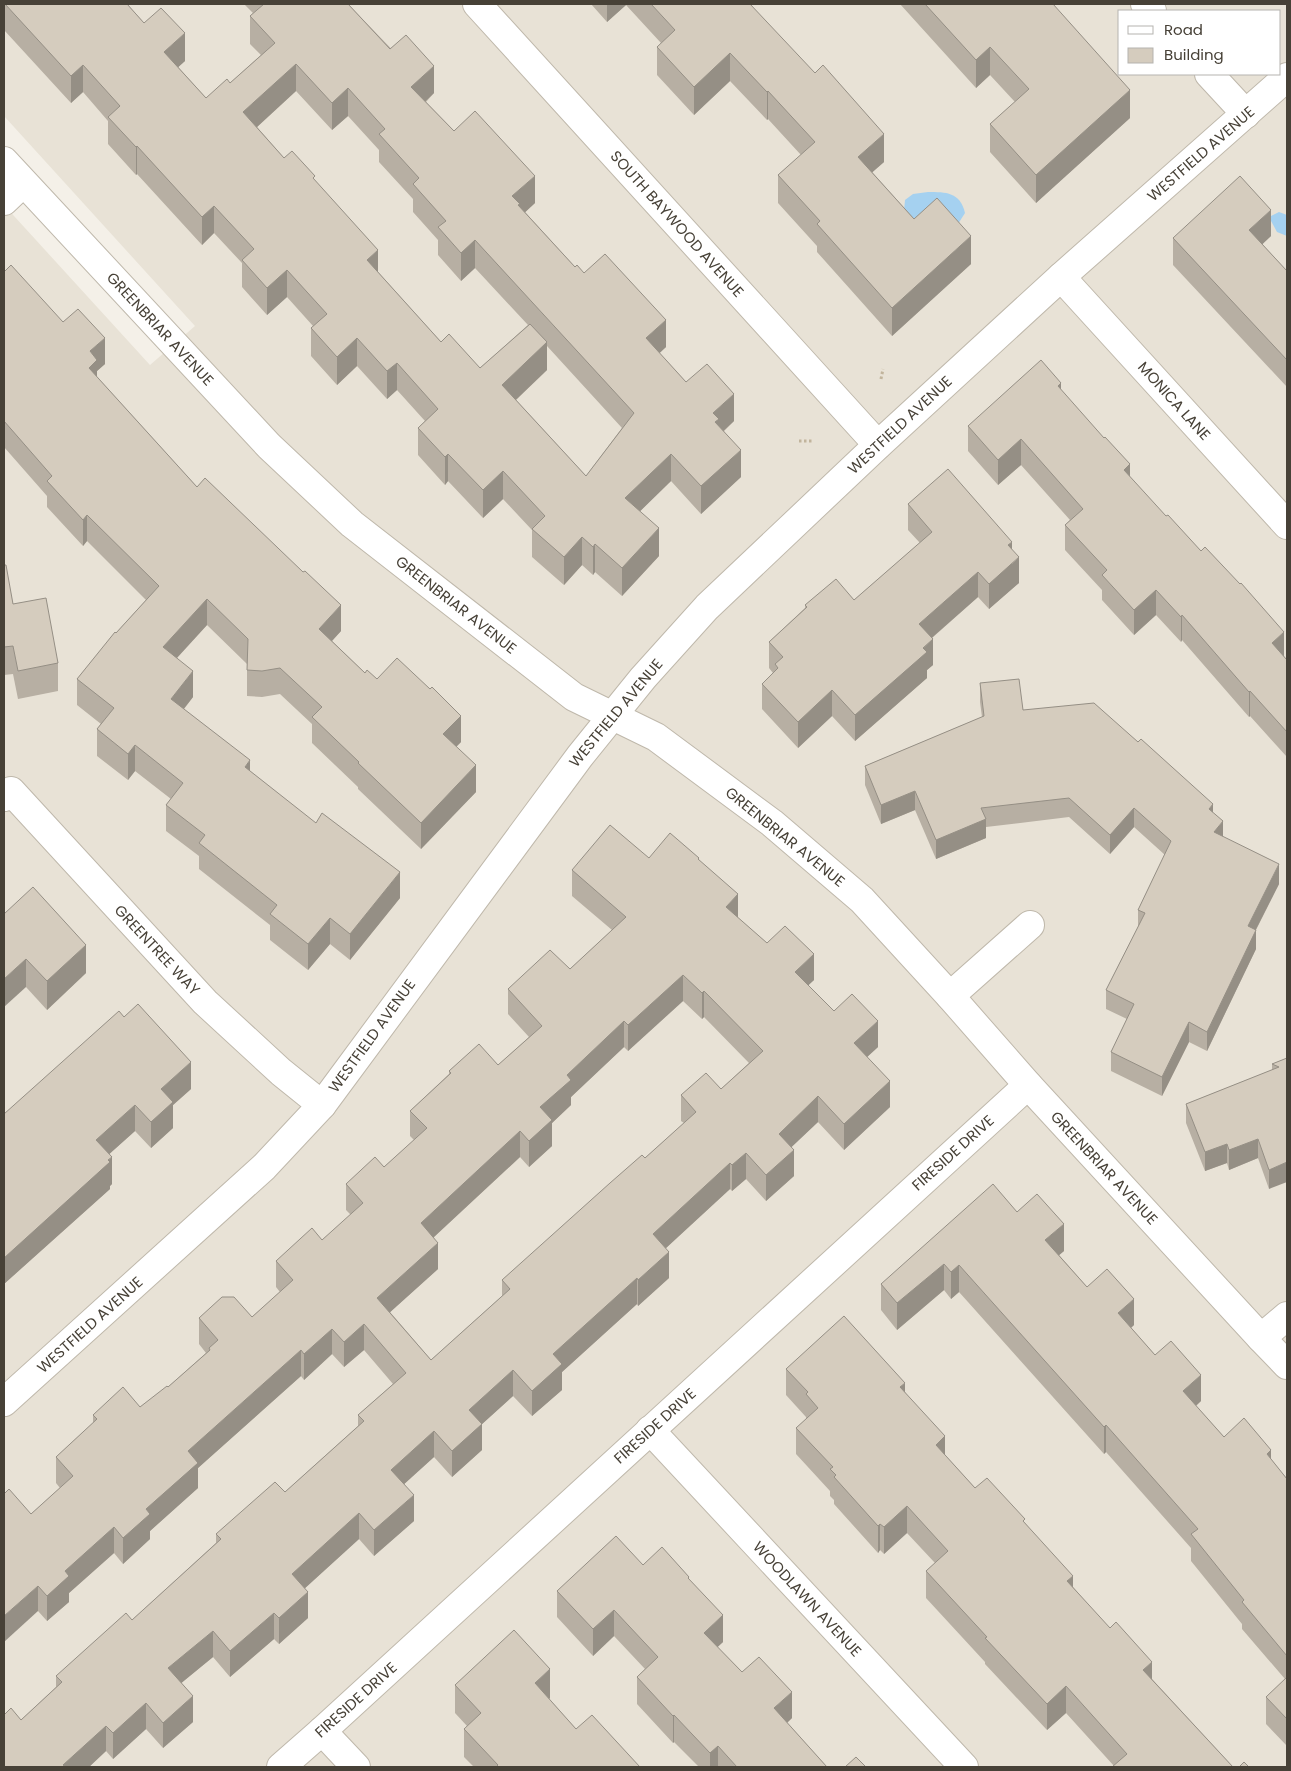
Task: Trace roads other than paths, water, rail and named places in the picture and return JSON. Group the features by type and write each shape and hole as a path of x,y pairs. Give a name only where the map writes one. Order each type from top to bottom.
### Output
{"street":[{"name":"SOUTH BAYWOOD AVENUE","path":"476,4 878,445"},
{"path":"1211,75 1246,114"},
{"name":"WESTFIELD AVENUE","path":"4,1402 264,1167 322,1105 574,763 643,678 707,607 878,445 1061,277 1287,77"},
{"name":"GREENBRIAR AVENUE","path":"4,161 14,192 269,446 352,524 574,697 656,737 772,823 862,900 1028,1085 1287,1364"},
{"name":"MONICA LANE","path":"1061,277 1287,525"},
{"name":"GREENTREE WAY","path":"4,797 11,791 205,1002 282,1072 322,1105"},
{"path":"950,996 1030,925"},
{"name":"FIRESIDE DRIVE","path":"281,1767 1028,1085"},
{"path":"1261,1338 1287,1316"},
{"name":"WOODLAWN AVENUE","path":"650,1430 964,1767"},
{"path":"322,1731 356,1767"}],"water":[{"path":"928,192 946,193 960,201 965,213 958,224 914,221 904,211 905,200 913,194"},
{"path":"1279,212 1287,215 1287,236 1277,232 1269,217"}]}
